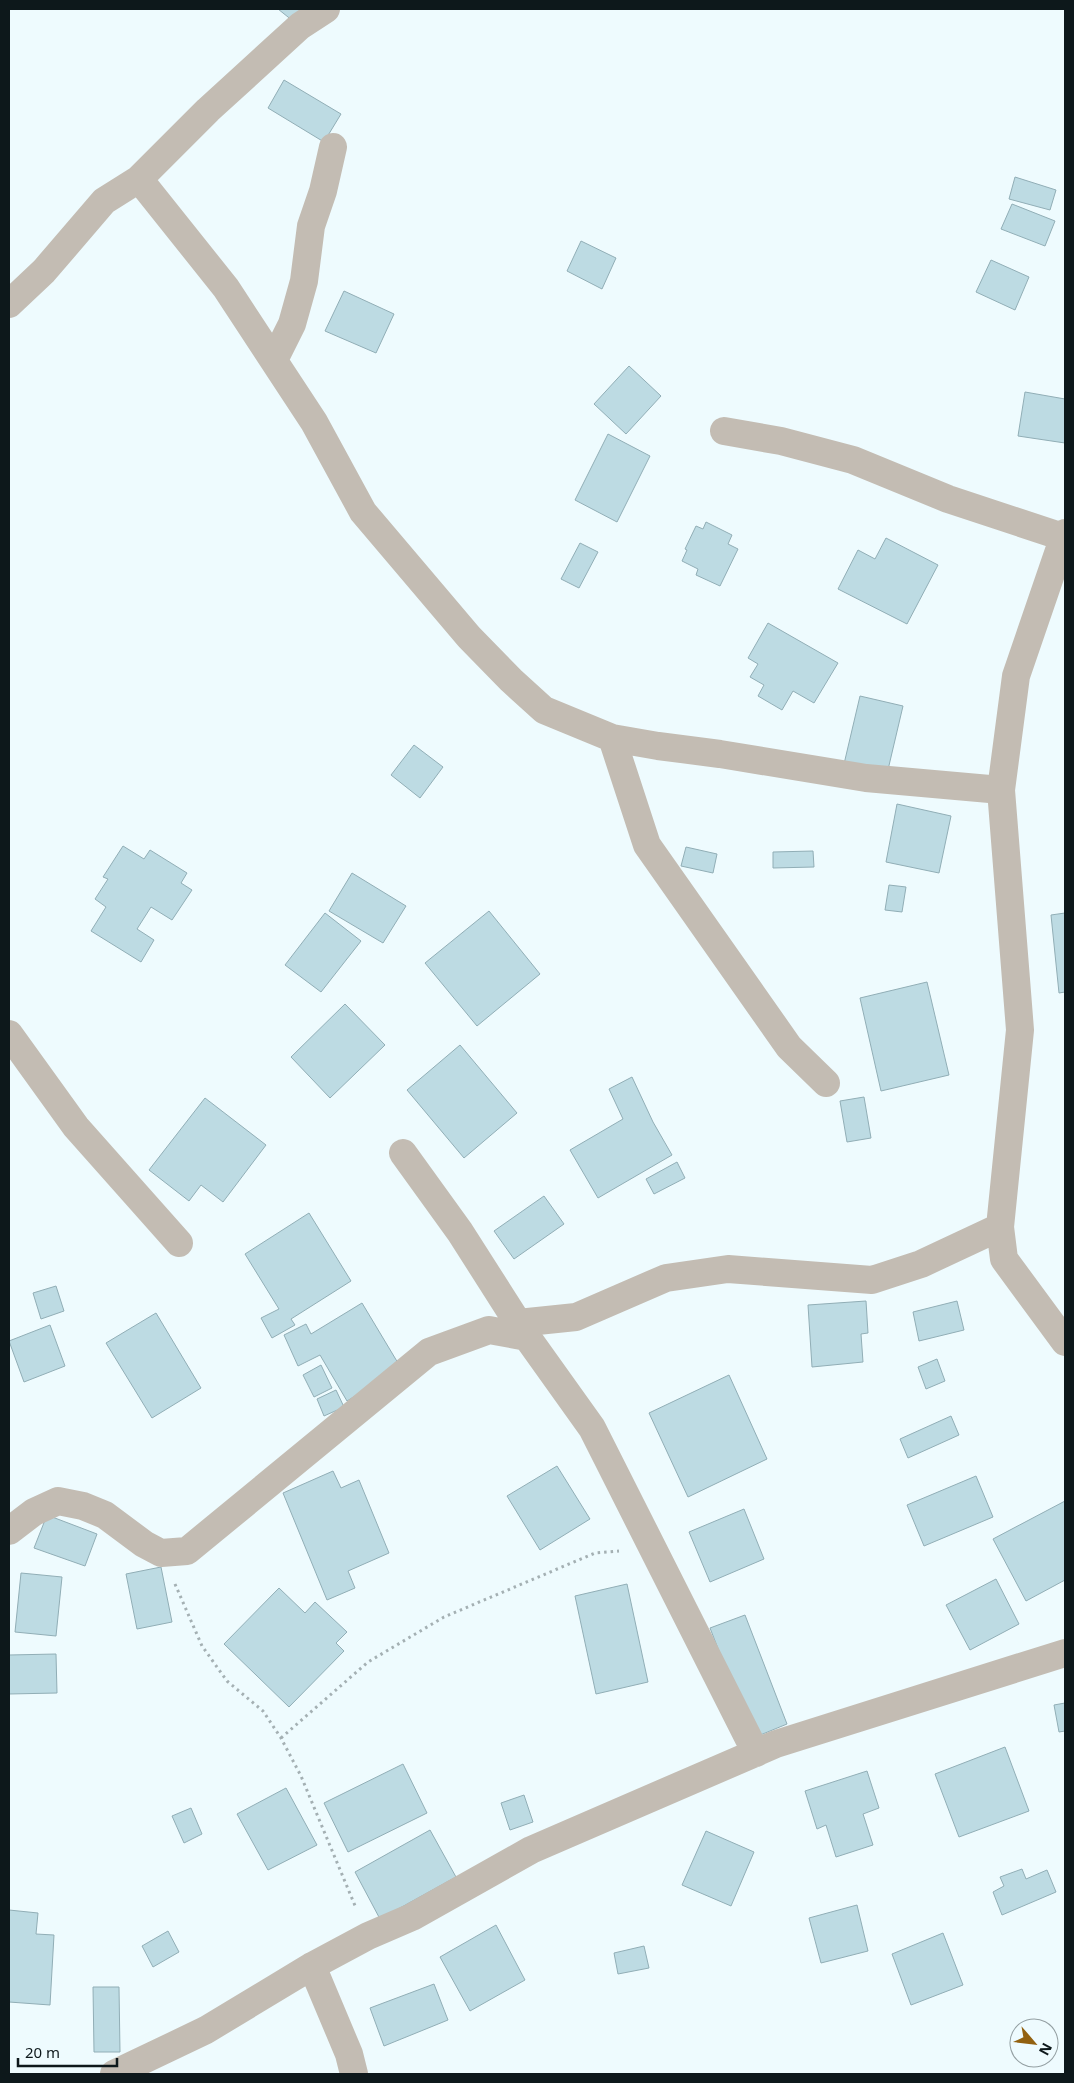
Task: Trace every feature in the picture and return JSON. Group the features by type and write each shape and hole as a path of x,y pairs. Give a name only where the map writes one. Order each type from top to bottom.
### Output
{"street":[{"path":"9,304 44,271 104,201 139,179 208,110 300,26 326,9"},
{"path":"274,360 292,324 304,281 311,226 323,191 333,147"},
{"path":"139,179 226,288 314,422 363,512 469,636 511,680 544,710 612,738 866,778 1001,790"},
{"path":"724,431 782,441 853,460 948,499 1064,535 1016,676 1001,790 1020,1030 1000,1227 1004,1259 1065,1342"},
{"path":"612,738 647,845 789,1047 826,1083"},
{"path":"9,1034 16,1059 180,1243"},
{"path":"403,1153 460,1232 522,1330 592,1428 655,1549 756,1754"},
{"path":"9,1531 34,1512 58,1501 83,1506 104,1515 144,1544 161,1553 187,1551 428,1352 489,1330 522,1330 576,1316 666,1278 728,1269 872,1280 921,1264 1000,1227"},
{"path":"114,2074 206,2030 312,1966 368,1936 412,1917 531,1850 776,1744 1065,1653"},
{"path":"312,1966 349,2054 354,2074"}],"path":[{"path":"281,1738 368,1662 444,1617 595,1553 655,1549"},
{"path":"161,1553 202,1646 227,1681 263,1711 281,1738 300,1776 368,1936"}],"building":[{"path":"278,9 311,9 298,25"},
{"path":"284,80 341,114 324,142 268,108"},
{"path":"1015,177 1056,190 1050,210 1009,199"},
{"path":"1012,204 1055,221 1045,246 1001,229"},
{"path":"581,241 616,258 602,289 567,271"},
{"path":"991,260 1029,277 1015,310 976,292"},
{"path":"344,291 394,314 376,353 325,331"},
{"path":"629,366 661,396 626,434 594,404"},
{"path":"1025,392 1065,399 1065,443 1018,436"},
{"path":"608,434 650,456 617,522 575,500"},
{"path":"706,522 732,535 728,544 738,549 720,586 696,575 698,569 682,561 687,550 685,549 696,526 703,529"},
{"path":"886,538 938,565 907,624 838,589 858,550 875,559"},
{"path":"580,543 598,552 579,588 561,579"},
{"path":"768,623 838,663 814,703 793,691 782,710 758,696 764,685 750,677 758,664 748,658"},
{"path":"860,696 903,706 887,774 844,764"},
{"path":"414,745 443,767 420,798 391,775"},
{"path":"897,804 951,816 939,873 886,862"},
{"path":"123,846 144,859 150,850 187,873 181,883 192,890 172,920 151,907 137,929 154,940 141,962 91,931 106,907 95,899 108,879 103,877"},
{"path":"686,847 717,854 713,873 681,866"},
{"path":"813,851 814,867 773,868 773,852"},
{"path":"352,873 406,906 383,943 329,911"},
{"path":"889,885 906,887 902,912 885,910"},
{"path":"489,911 540,974 477,1026 425,963"},
{"path":"325,913 361,941 321,992 285,965"},
{"path":"1065,913 1065,992 1059,993 1051,915"},
{"path":"927,982 949,1075 881,1091 860,998"},
{"path":"345,1004 385,1045 330,1098 291,1057"},
{"path":"460,1045 517,1113 464,1158 407,1090"},
{"path":"632,1077 653,1122 672,1155 598,1198 570,1150 623,1119 609,1089"},
{"path":"864,1097 871,1138 847,1142 840,1101"},
{"path":"205,1098 266,1145 223,1202 201,1185 189,1201 149,1170"},
{"path":"677,1162 685,1178 654,1194 646,1179"},
{"path":"544,1196 564,1224 514,1259 494,1231"},
{"path":"309,1213 351,1281 291,1319 295,1325 272,1338 261,1318 279,1309 245,1254"},
{"path":"56,1286 64,1311 41,1319 33,1293"},
{"path":"866,1301 868,1333 861,1334 863,1362 812,1367 808,1305"},
{"path":"957,1301 964,1330 919,1341 913,1312"},
{"path":"362,1303 401,1368 347,1401 320,1355 298,1366 284,1335 306,1324 311,1334"},
{"path":"156,1313 201,1388 152,1418 106,1343"},
{"path":"50,1325 65,1366 24,1382 9,1341"},
{"path":"937,1359 945,1381 926,1389 918,1367"},
{"path":"321,1365 332,1388 314,1397 303,1375"},
{"path":"729,1375 767,1459 688,1497 649,1413"},
{"path":"336,1390 344,1407 324,1416 317,1399"},
{"path":"951,1416 959,1435 908,1458 900,1439"},
{"path":"557,1466 590,1519 540,1550 507,1496"},
{"path":"333,1471 341,1488 359,1480 389,1553 348,1571 355,1588 327,1600 283,1493"},
{"path":"976,1476 993,1517 924,1546 907,1505"},
{"path":"1065,1501 1065,1580 1026,1601 993,1539"},
{"path":"744,1509 764,1559 710,1582 689,1532"},
{"path":"47,1515 97,1534 85,1566 34,1548"},
{"path":"161,1567 172,1622 137,1629 126,1574"},
{"path":"21,1573 62,1577 56,1636 15,1632"},
{"path":"996,1579 1019,1624 970,1650 946,1605"},
{"path":"627,1584 648,1682 596,1694 575,1596"},
{"path":"279,1588 305,1613 315,1602 347,1632 336,1643 344,1651 289,1707 224,1644"},
{"path":"745,1615 787,1724 753,1738 710,1628"},
{"path":"56,1654 57,1693 9,1694 9,1655"},
{"path":"1065,1703 1065,1731 1059,1732 1054,1705"},
{"path":"1005,1747 1029,1811 959,1837 935,1774"},
{"path":"403,1764 427,1813 348,1852 324,1803"},
{"path":"867,1771 879,1808 863,1814 873,1845 836,1857 826,1825 817,1829 805,1791"},
{"path":"286,1788 317,1845 268,1870 237,1814"},
{"path":"524,1795 533,1822 510,1830 501,1803"},
{"path":"191,1808 202,1834 184,1843 172,1816"},
{"path":"430,1830 456,1877 380,1919 355,1872"},
{"path":"706,1831 754,1852 731,1906 682,1885"},
{"path":"1022,1869 1026,1879 1047,1870 1056,1892 1002,1915 993,1892 1004,1886 1000,1877"},
{"path":"857,1905 868,1951 821,1963 809,1918"},
{"path":"9,1910 38,1913 36,1934 54,1935 50,2005 9,2002"},
{"path":"496,1925 525,1980 470,2011 440,1957"},
{"path":"168,1931 179,1952 153,1967 142,1946"},
{"path":"943,1933 963,1985 911,2005 892,1954"},
{"path":"644,1946 649,1968 618,1974 614,1953"},
{"path":"434,1984 448,2020 384,2046 370,2008"},
{"path":"93,1987 119,1987 120,2052 94,2052"}]}
